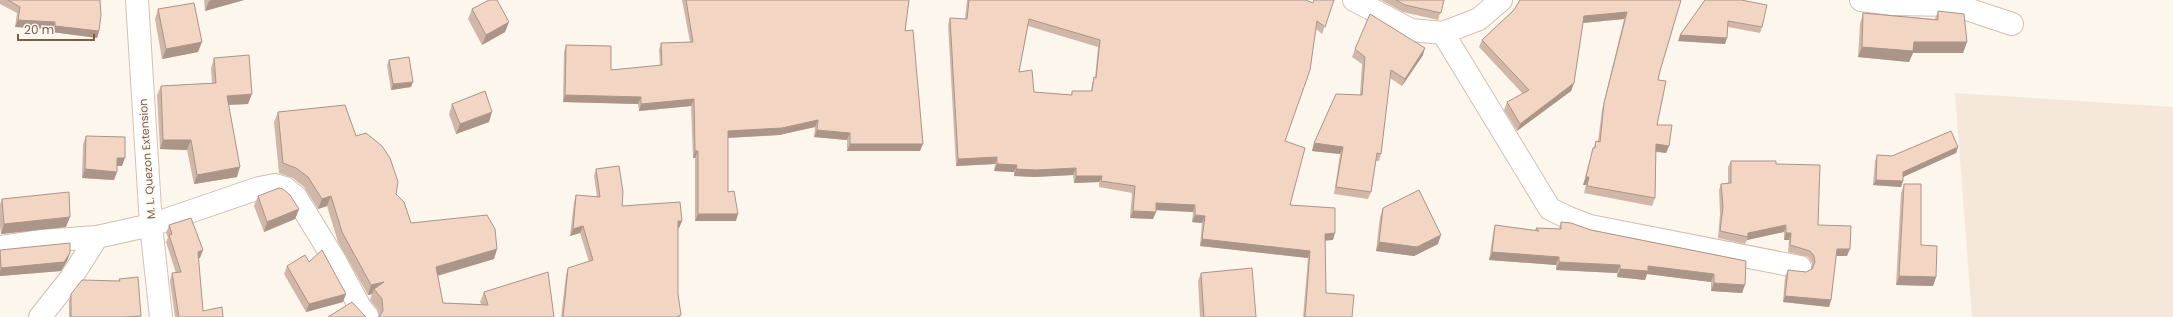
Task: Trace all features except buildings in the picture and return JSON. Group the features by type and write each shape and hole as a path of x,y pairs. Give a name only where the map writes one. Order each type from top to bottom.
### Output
{"street":[{"name":"M. L. Quezon Extension","path":"137,0 151,225 161,317"},
{"path":"1354,0 1411,30 1443,33 1479,19 1501,0"},
{"path":"1861,0 1893,4 1955,5 2012,24"},
{"path":"1443,33 1550,209 1590,226 1800,268"},
{"path":"0,247 42,241 97,237 151,225 259,188 276,185 285,188 296,197 304,208 360,307 368,317"},
{"path":"40,317 71,278 97,237"}],"shaded area":[{"path":"1955,93 2173,107 2173,317 1972,317"}]}
